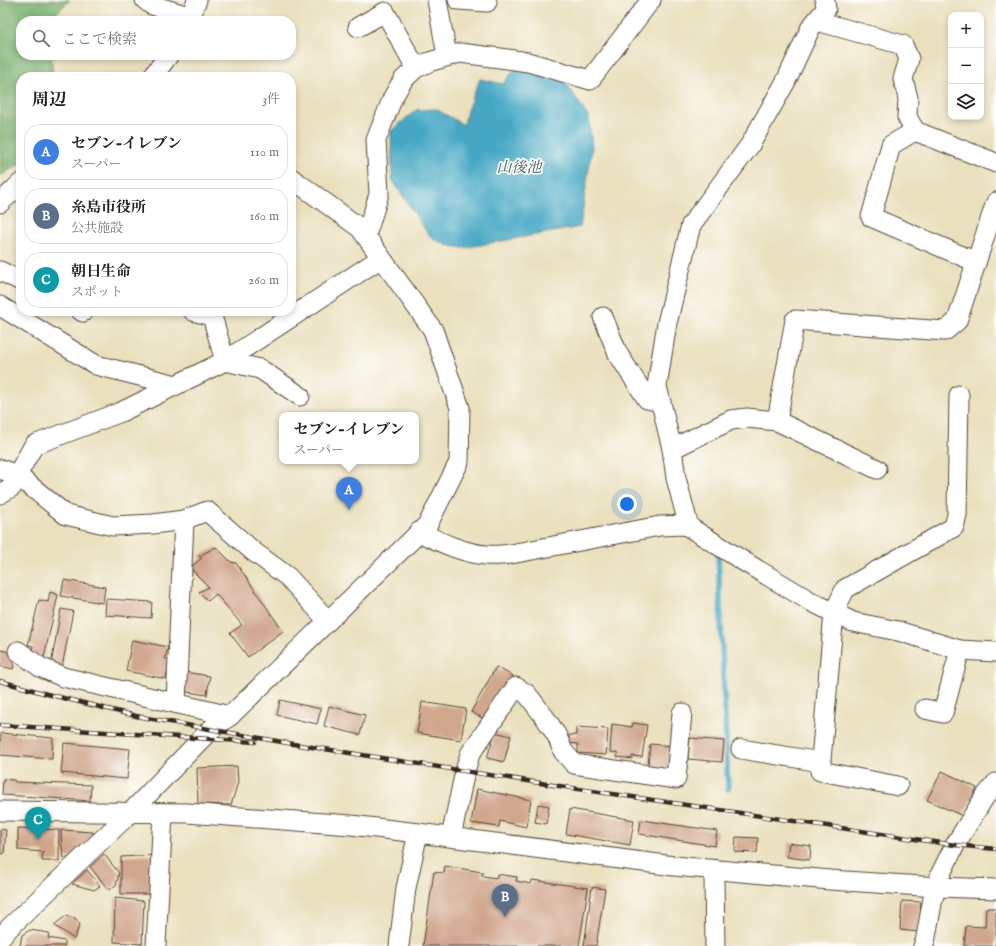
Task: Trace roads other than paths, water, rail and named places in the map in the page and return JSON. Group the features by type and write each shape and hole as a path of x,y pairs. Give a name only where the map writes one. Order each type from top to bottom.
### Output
{"street":[{"path":"145,0 152,6 193,13"},
{"path":"437,0 447,56"},
{"path":"458,0 487,2"},
{"path":"366,236 379,194 376,140 393,97 403,80 416,68 429,62 460,53 528,62 590,80 651,0"},
{"path":"689,527 676,478 672,449 657,386 667,323 691,225 750,146 786,81 811,28 826,9 825,0"},
{"path":"358,27 385,12 416,68"},
{"path":"817,21 903,45 909,59 903,79 908,98 907,117 915,131 996,162"},
{"path":"158,72 166,60"},
{"path":"915,131 891,146 871,217 976,262"},
{"path":"0,939 8,929 130,813 210,730 230,716 428,524 459,462 460,408 433,330 360,228 296,182"},
{"path":"0,203 16,188"},
{"path":"777,421 795,320 945,332 957,322 996,202"},
{"path":"296,314 381,258"},
{"path":"0,271 16,279"},
{"path":"0,306 16,316"},
{"path":"16,316 96,365 176,385"},
{"path":"212,316 226,361"},
{"path":"8,472 34,445 121,412 226,361 294,316"},
{"path":"603,317 618,354 647,399 661,402"},
{"path":"226,361 260,369 300,396"},
{"path":"898,786 820,771 834,613 845,589 954,528 957,515 959,395"},
{"path":"672,449 731,420 747,418 777,421 877,469"},
{"path":"8,472 66,515 113,526 153,524 184,520 207,511 254,552 288,577 328,621"},
{"path":"0,494 12,487 8,472"},
{"path":"176,704 184,520"},
{"path":"419,532 453,547 469,552 487,555 511,554 660,526 684,525 798,594 853,622 898,631 960,650 996,652"},
{"path":"925,710 943,713 960,650"},
{"path":"18,651 40,666 63,677 230,716"},
{"path":"451,837 470,754 516,687 527,694 546,719 557,736 563,750 574,764 676,779 682,712"},
{"path":"741,749 821,762"},
{"path":"928,945 934,898 941,873 955,845 984,798 996,783"},
{"path":"0,811 187,813 351,825 674,866 830,880 996,890"},
{"path":"156,946 163,813"},
{"path":"399,946 406,888 418,833"},
{"path":"715,870 715,946"}],"water":[{"name":"山後池","path":"517,66 565,81 589,118 592,148 580,227 463,248 446,245 430,237 392,179 391,131 416,110 436,109 464,125 467,110 480,79 503,84"}],"waterway":[{"path":"718,553 728,789"}],"railway":[{"path":"0,681 136,716 299,745 572,788 955,845 996,849"},
{"path":"0,725 255,742"}],"place":[{"name":"セブン-イレブン","path":"349,510"},
{"name":"朝日生命","path":"38,840"},
{"name":"糸島市役所","path":"505,917"}]}
